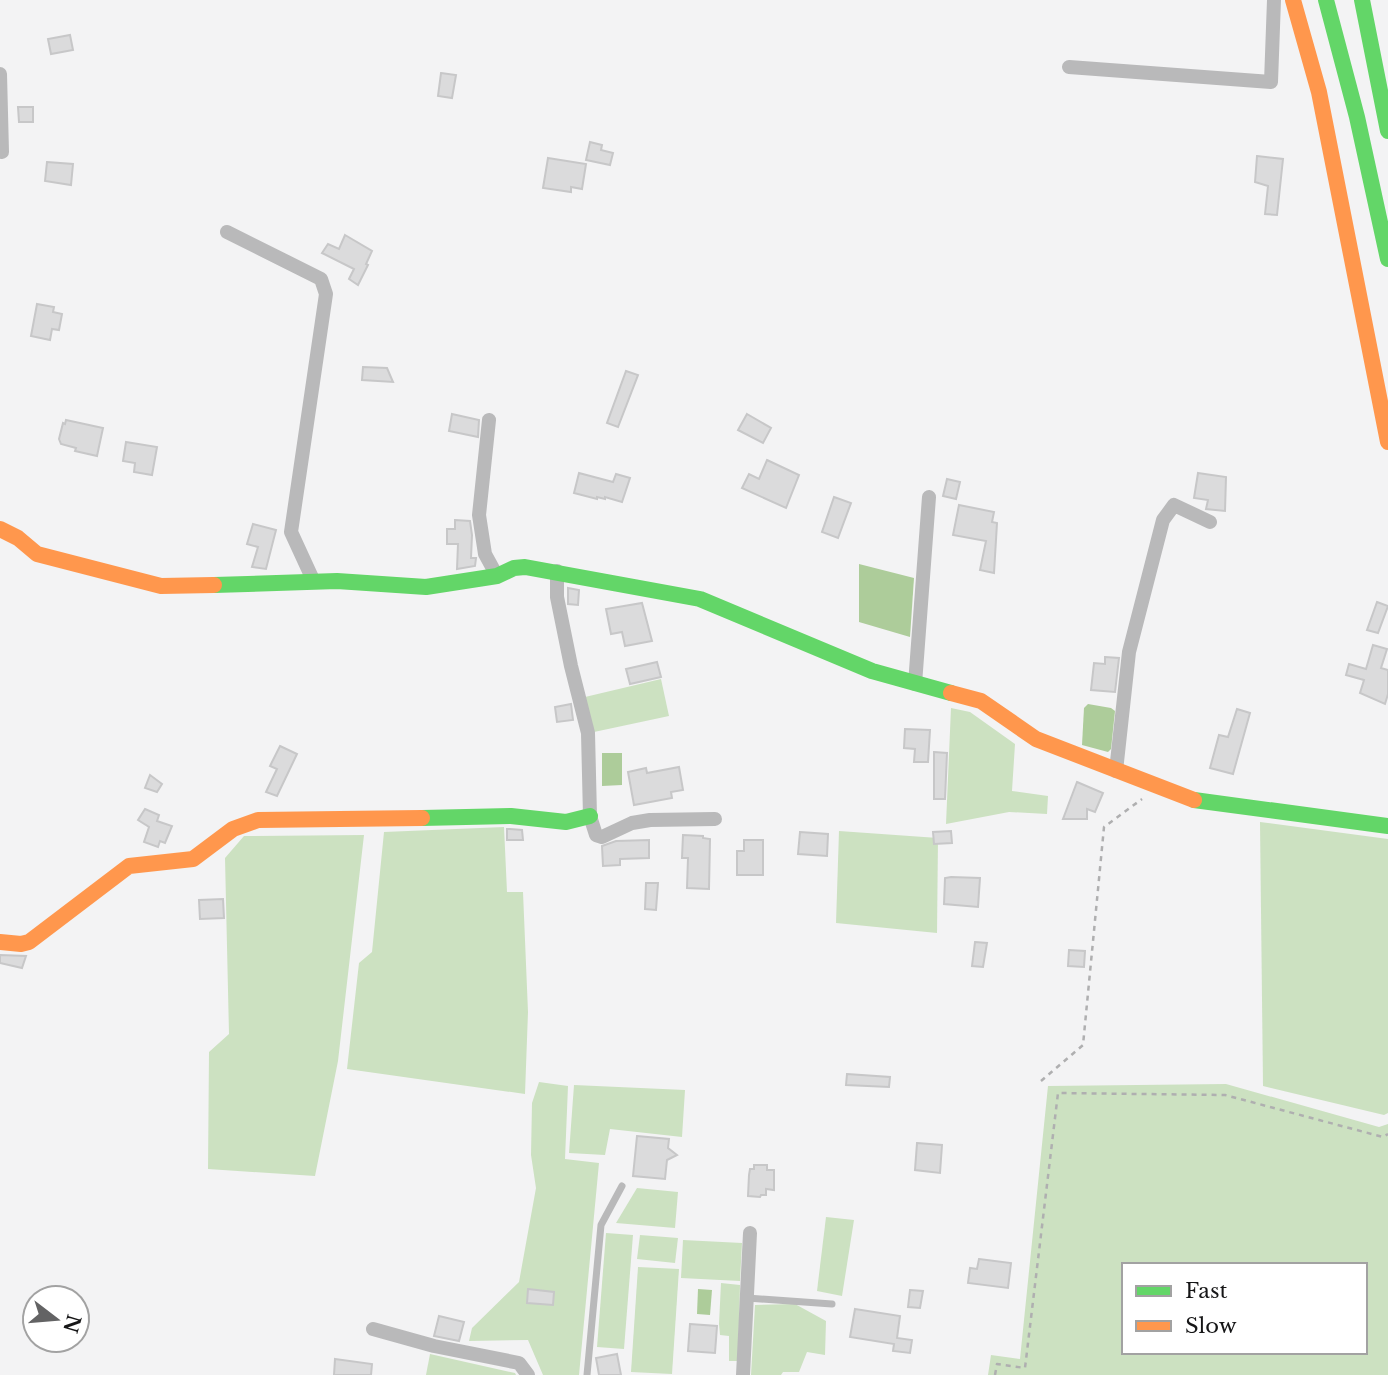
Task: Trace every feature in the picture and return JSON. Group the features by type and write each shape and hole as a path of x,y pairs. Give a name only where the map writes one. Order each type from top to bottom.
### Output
{"main road":[{"path":"1293,0 1319,92 1388,442"},
{"path":"1326,0 1357,117 1388,259"},
{"path":"1362,0 1388,131"},
{"path":"0,530 18,538 37,554 162,586 337,581 426,587 497,576 525,566 700,599 872,671 981,701 1036,739 1199,802 1388,826"},
{"path":"0,942 29,942 129,866 142,861 168,864 185,862 233,829 258,820 332,821 511,816 566,822 590,816"}],"street":[{"path":"1069,67 1272,82 1274,0"},
{"path":"0,74 2,152"},
{"path":"227,232 321,279 326,294 291,532 314,582"},
{"path":"489,420 479,515 485,554 497,576"},
{"path":"915,684 929,497"},
{"path":"1116,771 1129,652 1163,520 1174,505 1210,522"},
{"path":"556,571 557,597 571,666 589,733 590,816 596,835 602,836 632,823 650,820 715,819"},
{"path":"743,1375 750,1233"},
{"path":"373,1329 434,1346 519,1363 527,1375"}],"lane":[{"path":"587,1375 601,1225 622,1186"},
{"path":"747,1298 832,1304"}],"path":[{"path":"1041,1082 1083,1045 1104,827 1159,787"},
{"path":"995,1375 997,1364 1025,1368 1058,1093 1225,1095 1383,1137 1388,1134"}],"shaded area":[{"path":"859,564 914,578 910,637 859,622"},
{"path":"661,679 669,716 594,732 585,697"},
{"path":"1088,704 1115,711 1111,749 1108,752 1082,745 1084,708"},
{"path":"951,708 970,712 1015,744 1012,791 1048,796 1047,814 1009,812 946,824"},
{"path":"602,753 622,753 622,785 602,786"},
{"path":"1260,822 1388,839 1388,1113 1384,1115 1263,1086"},
{"path":"504,827 507,892 523,892 528,1012 525,1094 347,1069 359,963 372,952 384,832"},
{"path":"839,831 938,838 937,933 836,923"},
{"path":"364,835 338,1061 315,1176 208,1169 209,1052 229,1034 225,858 244,836"},
{"path":"539,1082 568,1086 565,1159 599,1163 579,1375 543,1375 528,1340 469,1341 472,1328 519,1282 536,1188 531,1155 532,1103"},
{"path":"1226,1084 1379,1127 1388,1124 1388,1375 988,1375 991,1355 1020,1359 1048,1086"},
{"path":"574,1085 685,1090 682,1137 610,1129 605,1155 569,1153"},
{"path":"637,1188 678,1192 675,1228 616,1223"},
{"path":"826,1217 854,1220 842,1296 817,1291"},
{"path":"606,1233 633,1235 624,1349 597,1347"},
{"path":"640,1235 678,1238 675,1263 637,1259"},
{"path":"683,1240 742,1243 740,1281 681,1278"},
{"path":"638,1267 679,1269 672,1374 631,1372"},
{"path":"721,1283 740,1285 738,1361 729,1361 729,1336 720,1335"},
{"path":"698,1289 712,1290 710,1315 697,1314"},
{"path":"795,1304 826,1321 825,1355 807,1352 799,1372 751,1375 755,1305"},
{"path":"430,1354 515,1373 516,1375 426,1375"}],"building":[{"path":"70,35 73,50 51,54 48,39"},
{"path":"441,73 456,75 452,98 438,96"},
{"path":"18,107 33,107 33,122 19,122"},
{"path":"590,142 602,145 601,150 613,153 610,165 586,160"},
{"path":"1257,156 1283,159 1277,215 1265,214 1268,186 1255,182"},
{"path":"548,158 586,164 582,189 571,187 571,192 543,188"},
{"path":"47,162 73,164 71,185 45,181"},
{"path":"345,235 372,251 358,285 349,279 354,269 322,253 328,244 339,249"},
{"path":"37,304 54,307 53,312 62,314 59,330 52,329 50,340 31,336"},
{"path":"363,367 387,368 393,382 362,380"},
{"path":"626,371 638,375 618,427 607,423"},
{"path":"452,414 479,420 478,437 449,431"},
{"path":"747,414 771,428 763,443 738,430"},
{"path":"66,420 103,428 97,456 75,451 76,448 61,444 59,439"},
{"path":"126,442 157,447 152,475 134,472 135,463 123,461"},
{"path":"767,460 799,475 786,508 742,488 749,474 759,479"},
{"path":"579,473 613,482 616,474 630,478 622,502 574,493"},
{"path":"1198,473 1226,477 1225,511 1206,509 1208,500 1194,498"},
{"path":"947,479 960,482 956,499 943,496"},
{"path":"834,497 851,503 838,538 822,532"},
{"path":"959,505 994,512 992,522 997,523 994,573 980,570 986,541 953,535"},
{"path":"455,520 470,521 471,558 476,558 475,566 457,569 458,544 447,544 447,529 455,529"},
{"path":"253,524 276,530 266,569 252,567 258,547 247,544"},
{"path":"568,588 579,590 578,605 568,604"},
{"path":"1377,602 1388,606 1378,633 1367,630"},
{"path":"642,603 652,641 625,646 622,632 611,634 606,609"},
{"path":"1373,645 1387,649 1381,668 1388,670 1388,694 1385,704 1360,693 1364,680 1346,675 1349,664 1366,669"},
{"path":"1105,657 1119,658 1115,692 1091,690 1094,663 1105,664"},
{"path":"657,662 661,677 630,684 626,669"},
{"path":"571,704 573,720 557,722 555,707"},
{"path":"1237,709 1250,713 1233,774 1210,768 1219,735 1228,737"},
{"path":"905,729 930,730 928,762 914,762 915,749 904,748"},
{"path":"280,746 297,754 277,796 266,792 277,769 270,766"},
{"path":"934,752 947,753 945,799 934,799"},
{"path":"679,767 683,790 671,792 672,798 634,805 628,772 646,768 647,773"},
{"path":"150,775 162,784 157,792 145,788"},
{"path":"1077,782 1103,793 1095,812 1087,809 1087,819 1063,819"},
{"path":"145,809 159,815 157,821 172,826 165,843 160,841 158,847 144,842 149,827 138,820"},
{"path":"507,829 522,830 523,840 507,840"},
{"path":"951,831 952,843 934,844 933,832"},
{"path":"800,832 828,834 827,856 798,854"},
{"path":"683,835 710,839 709,889 687,888 688,858 682,858"},
{"path":"649,840 649,858 620,859 620,865 603,866 602,846 616,841"},
{"path":"744,840 763,840 763,875 737,875 737,851 744,851"},
{"path":"945,878 980,878 978,907 944,904"},
{"path":"646,883 658,883 656,910 645,909"},
{"path":"223,899 224,918 200,919 199,900"},
{"path":"975,942 987,943 983,967 972,966"},
{"path":"1069,950 1085,951 1084,967 1068,966"},
{"path":"0,955 26,956 22,968 0,963"},
{"path":"847,1074 890,1077 889,1087 846,1085"},
{"path":"637,1136 669,1139 668,1148 677,1155 667,1160 665,1179 633,1176"},
{"path":"917,1143 942,1145 940,1173 915,1170"},
{"path":"754,1165 767,1165 767,1170 774,1170 774,1190 766,1189 766,1195 760,1197 748,1196 750,1169 754,1169"},
{"path":"979,1259 1011,1263 1008,1288 968,1283 970,1268 977,1269"},
{"path":"528,1289 554,1292 553,1305 527,1303"},
{"path":"910,1290 923,1291 920,1308 908,1307"},
{"path":"855,1309 900,1316 897,1338 912,1340 910,1353 893,1351 894,1344 850,1337"},
{"path":"439,1316 464,1322 459,1341 434,1336"},
{"path":"690,1324 717,1326 715,1353 688,1351"},
{"path":"617,1354 621,1375 599,1375 596,1358"},
{"path":"335,1359 372,1364 371,1375 334,1375"}],"traffic: fast":[{"path":"1326,0 1357,117 1388,259"},
{"path":"1362,0 1388,131"},
{"path":"214,585 337,581 426,587 497,576 514,568 525,567 700,599 872,671 951,693"},
{"path":"1194,800 1388,826"},
{"path":"422,818 511,816 566,822 590,816"}],"traffic: slow":[{"path":"1293,0 1319,92 1388,442"},
{"path":"0,529 18,538 37,554 161,586 214,585"},
{"path":"951,693 981,701 1036,739 1194,800"},
{"path":"0,942 29,942 129,866 193,859 233,829 258,820 422,818"}]}
